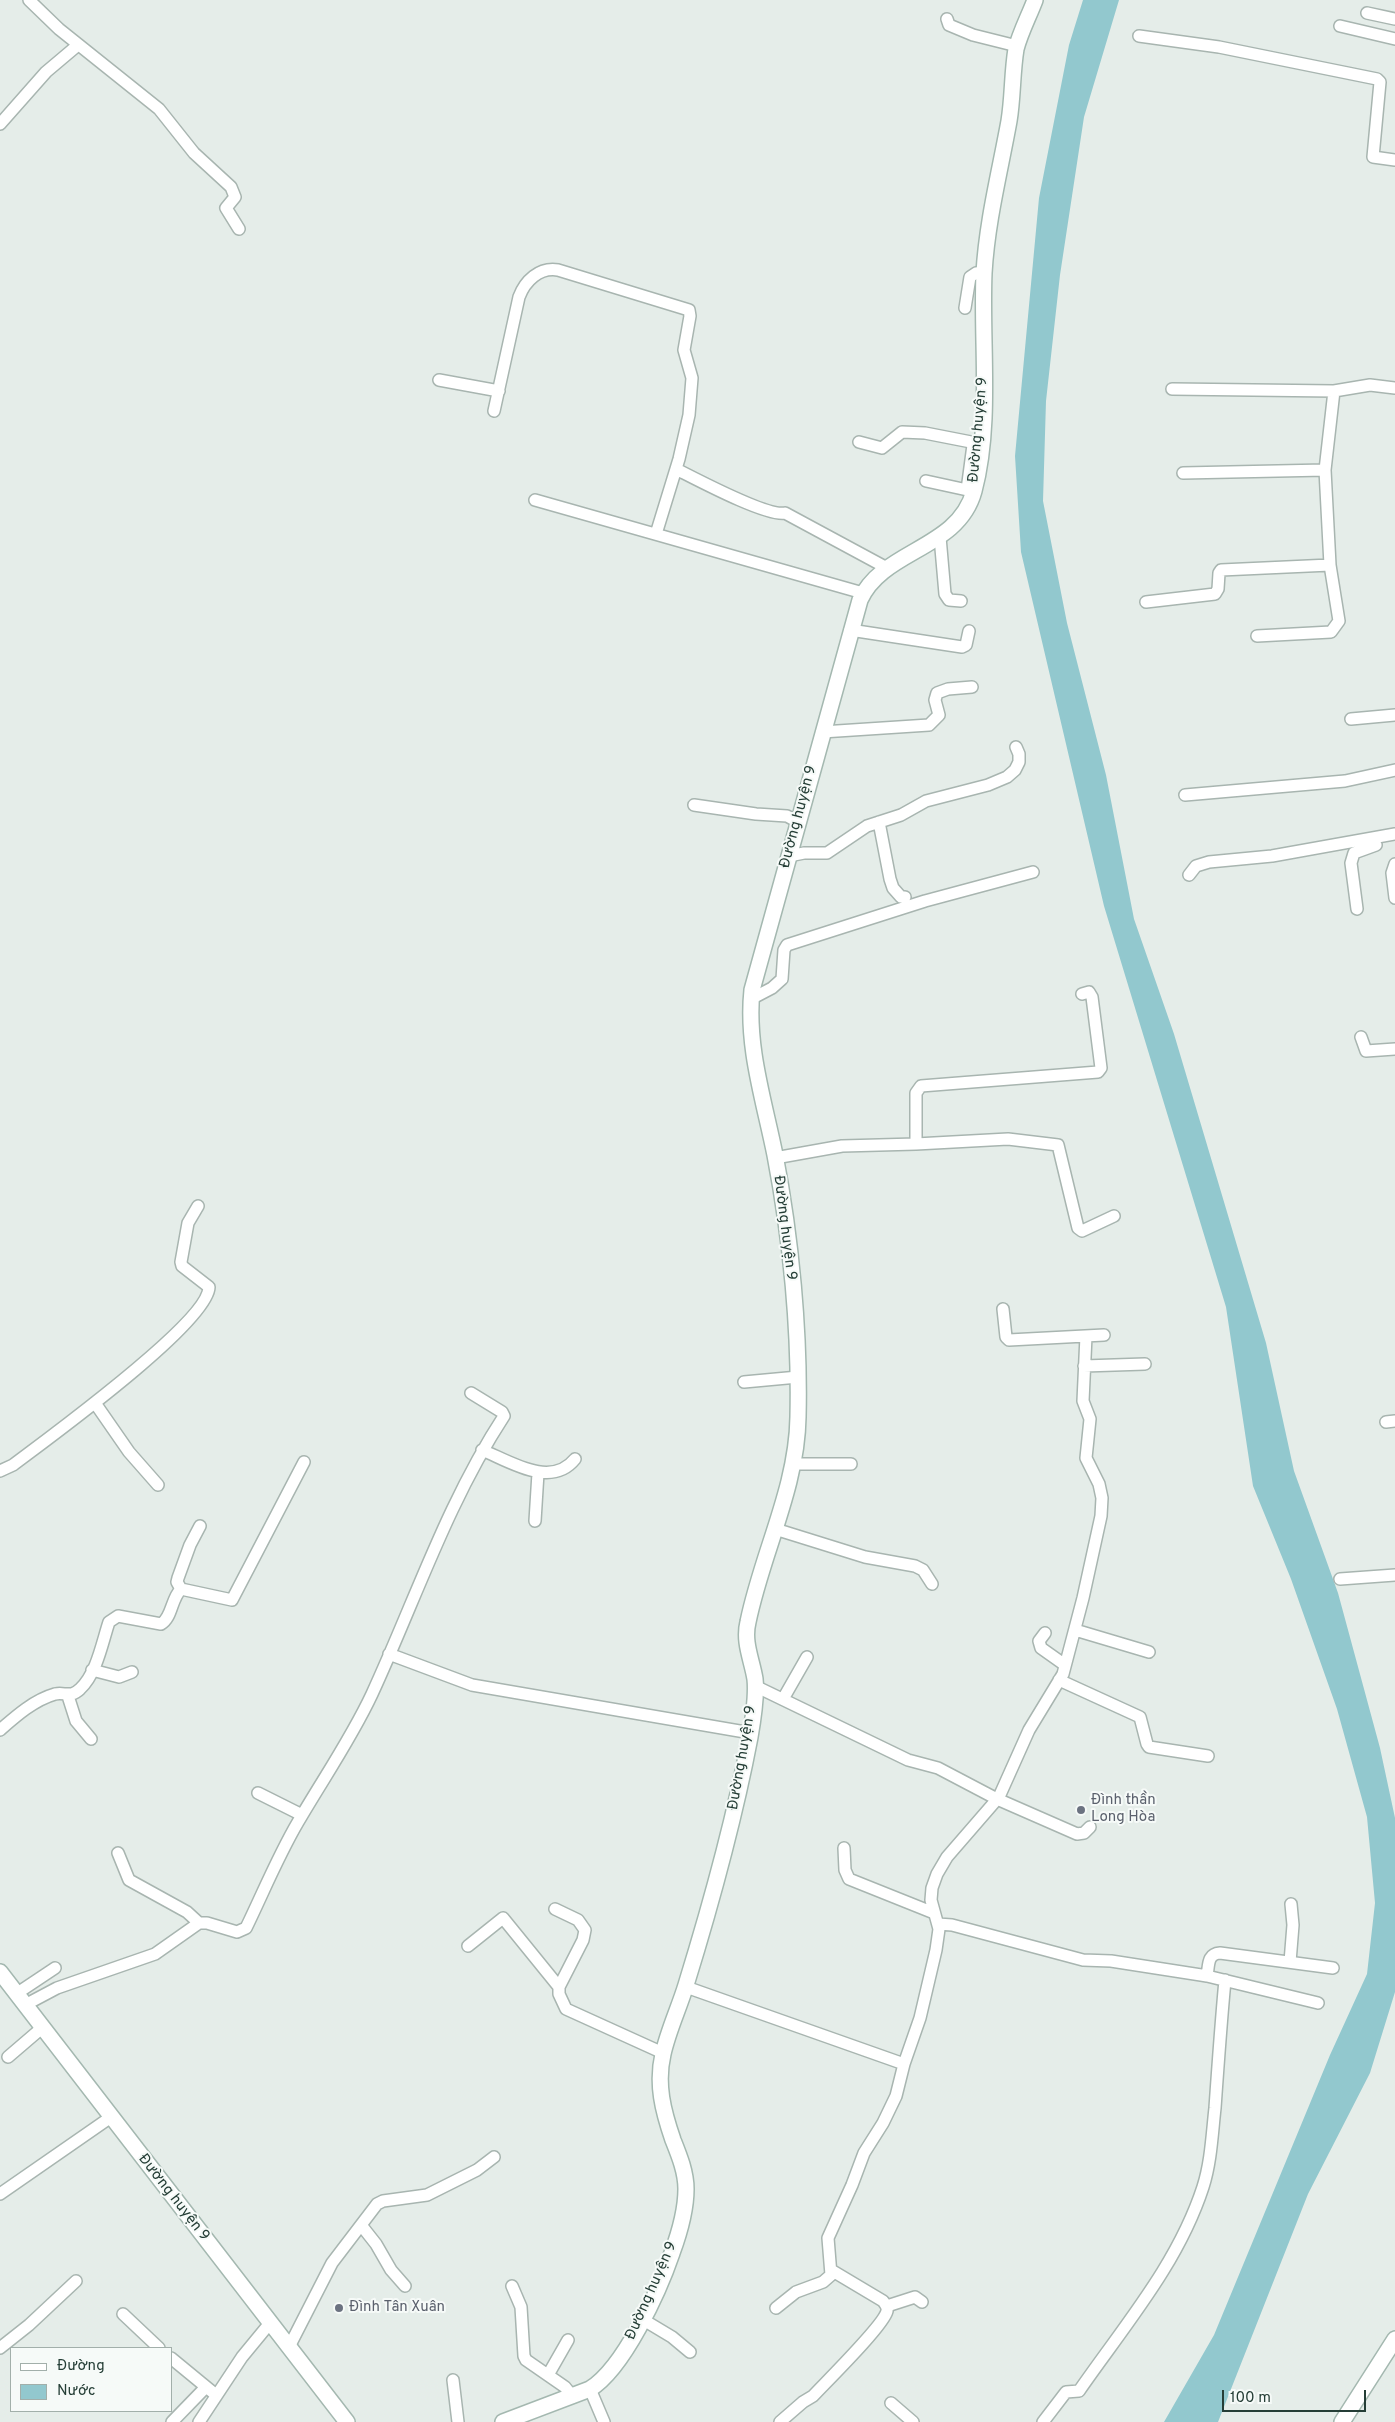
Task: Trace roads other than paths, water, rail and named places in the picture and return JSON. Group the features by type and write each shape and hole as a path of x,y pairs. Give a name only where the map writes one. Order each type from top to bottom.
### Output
{"street":[{"path":"29,0 78,45 159,109 194,153 231,187 235,198 226,208 239,229"},
{"name":"Đường huyện 9","path":"503,2422 590,2389 600,2383 616,2364 642,2319 672,2253 684,2207 686,2188 680,2159 661,2100 659,2085 663,2053 686,1987 727,1840 751,1734 755,1686 746,1632 794,1464 798,1420 798,1377 793,1296 775,1158 756,1074 750,1028 751,999 772,911 789,856 850,630 863,593 874,578 887,568 940,537 960,518 970,491 984,406 984,272 994,190 1009,119 1017,46 1035,0"},
{"path":"1368,13 1395,19"},
{"path":"947,19 950,25 973,35 1017,46"},
{"path":"1340,26 1395,39"},
{"path":"1139,36 1218,47 1377,79 1380,82 1374,157 1395,160"},
{"path":"0,124 46,72 78,45"},
{"path":"494,411 521,290 526,282 544,270 558,270 689,310 690,316 684,350 692,378 689,415 676,469 656,534"},
{"path":"966,308 970,278 976,273 984,272"},
{"path":"438,380 498,391"},
{"path":"1172,389 1334,391 1370,385 1395,388"},
{"path":"1257,636 1334,630 1339,621 1330,565 1325,470 1334,391"},
{"path":"859,442 882,448 897,434 910,432 971,442 973,445 970,491 926,481"},
{"path":"676,469 760,508 777,514 785,513 887,568"},
{"path":"1183,473 1325,470"},
{"path":"535,500 863,593"},
{"path":"940,537 944,594 949,600 961,601"},
{"path":"1146,602 1215,594 1218,589 1219,573 1222,570 1330,565"},
{"path":"850,630 962,647 966,645 969,631"},
{"path":"822,732 929,725 936,721 939,715 935,700 937,694 948,689 972,688"},
{"path":"1351,719 1395,715"},
{"path":"789,856 827,854 867,826 901,815 926,801 980,788 1007,777 1019,762 1019,754 1016,747"},
{"path":"1185,795 1345,781 1395,770"},
{"path":"694,806 787,816 798,822"},
{"path":"879,822 893,888 901,897 905,897"},
{"path":"1190,875 1196,866 1209,862 1272,856 1395,834"},
{"path":"1356,909 1351,863 1354,853 1362,848 1395,840"},
{"path":"1395,864 1392,873 1395,898"},
{"path":"751,999 772,988 782,979 784,950 787,945 924,901 1033,872"},
{"path":"916,1144 916,1093 922,1086 1100,1070 1092,997 1089,992 1082,994"},
{"path":"1361,1037 1366,1051 1395,1048"},
{"path":"775,1158 848,1146 1008,1139 1058,1145 1078,1228 1082,1231 1089,1229 1114,1216"},
{"path":"0,1471 13,1465 96,1403 181,1328 206,1297 209,1286 182,1266 181,1262 188,1223 198,1206"},
{"path":"1002,1309 1006,1337 1009,1340 1104,1335"},
{"path":"776,2308 796,2292 828,2279 831,2270 828,2255 828,2238 864,2153 883,2123 896,2096 904,2064 920,2018 936,1950 936,1918 932,1888 937,1874 947,1857 998,1800 1029,1730 1059,1680 1065,1665 1097,1538 1102,1498 1099,1484 1086,1458 1090,1419 1083,1401 1086,1336"},
{"path":"1084,1366 1145,1364"},
{"path":"744,1382 798,1377"},
{"path":"21,2000 155,1954 199,1923 207,1923 238,1932 246,1928 302,1816 343,1752 389,1654 425,1567 482,1450 504,1414 471,1393"},
{"path":"96,1403 129,1452 158,1485"},
{"path":"482,1450 538,1472 563,1470 575,1459"},
{"path":"200,1526 190,1545 177,1582 181,1589 232,1600 304,1462"},
{"path":"794,1464 851,1464"},
{"path":"535,1522 538,1472"},
{"path":"775,1529 865,1557 915,1566 923,1570 932,1584"},
{"path":"1340,1579 1395,1575"},
{"path":"0,1730 21,1711 56,1694 68,1696 80,1690 92,1670 109,1622 113,1618 118,1616 161,1624 166,1620 181,1589"},
{"path":"1074,1630 1149,1652"},
{"path":"1045,1633 1039,1641 1040,1648 1065,1665"},
{"path":"389,1654 472,1685 751,1734"},
{"path":"783,1699 808,1657"},
{"path":"92,1670 119,1677 132,1672"},
{"path":"1059,1680 1140,1717 1149,1747 1208,1756"},
{"path":"755,1686 908,1760 938,1768 998,1800 1076,1834 1084,1833 1090,1827"},
{"path":"68,1696 76,1720 91,1739"},
{"path":"258,1793 302,1816"},
{"path":"844,1848 844,1870 849,1879 952,1924 1083,1960 1111,1961 1207,1976 1318,2003"},
{"path":"118,1853 129,1880 187,1912 199,1923"},
{"path":"1290,1962 1291,1904"},
{"path":"554,1909 578,1920 585,1930 583,1940 559,1987 559,1994 569,2012 663,2053"},
{"path":"468,1946 503,1918 559,1987"},
{"path":"1207,1976 1210,1957 1214,1954 1333,1968"},
{"path":"21,2000 56,1968"},
{"name":"Đường huyện 9","path":"0,1972 348,2422"},
{"path":"1043,2422 1066,2392 1079,2391 1122,2332 1156,2284 1194,2211 1205,2177 1212,2135 1225,1980"},
{"path":"686,1987 904,2064"},
{"path":"8,2056 43,2027"},
{"path":"0,2194 111,2117"},
{"path":"289,2347 332,2263 380,2202 427,2195 478,2170 494,2157"},
{"path":"361,2225 376,2244 391,2270 405,2286"},
{"path":"780,2422 813,2396 846,2361 887,2312 887,2306 883,2301 831,2270"},
{"path":"0,2348 29,2326 76,2281"},
{"path":"512,2286 521,2307 524,2356 526,2360 548,2374 573,2396"},
{"path":"887,2306 915,2297 922,2302"},
{"path":"123,2314 158,2347"},
{"path":"642,2319 672,2337 690,2352"},
{"path":"198,2422 242,2357 270,2323"},
{"path":"1342,2422 1395,2339"},
{"path":"548,2374 568,2340"},
{"path":"172,2359 216,2395"},
{"path":"453,2380 458,2422"},
{"path":"172,2422 206,2387"},
{"path":"590,2389 604,2422"},
{"path":"891,2403 913,2422"}],"water":[{"path":"1083,0 1119,0 1084,117 1060,275 1046,401 1043,501 1067,623 1106,775 1134,919 1174,1034 1266,1343 1294,1471 1338,1593 1380,1748 1395,1818 1395,1992 1370,2073 1308,2194 1218,2422 1164,2422 1214,2335 1330,2055 1367,1974 1375,1903 1367,1817 1337,1709 1291,1579 1253,1486 1226,1307 1104,906 1021,552 1015,456 1039,198 1069,45"}],"place":[{"name":"Đình thần Long Hòa","path":"1081,1810"},
{"name":"Đình Tân Xuân","path":"339,2308"}]}
